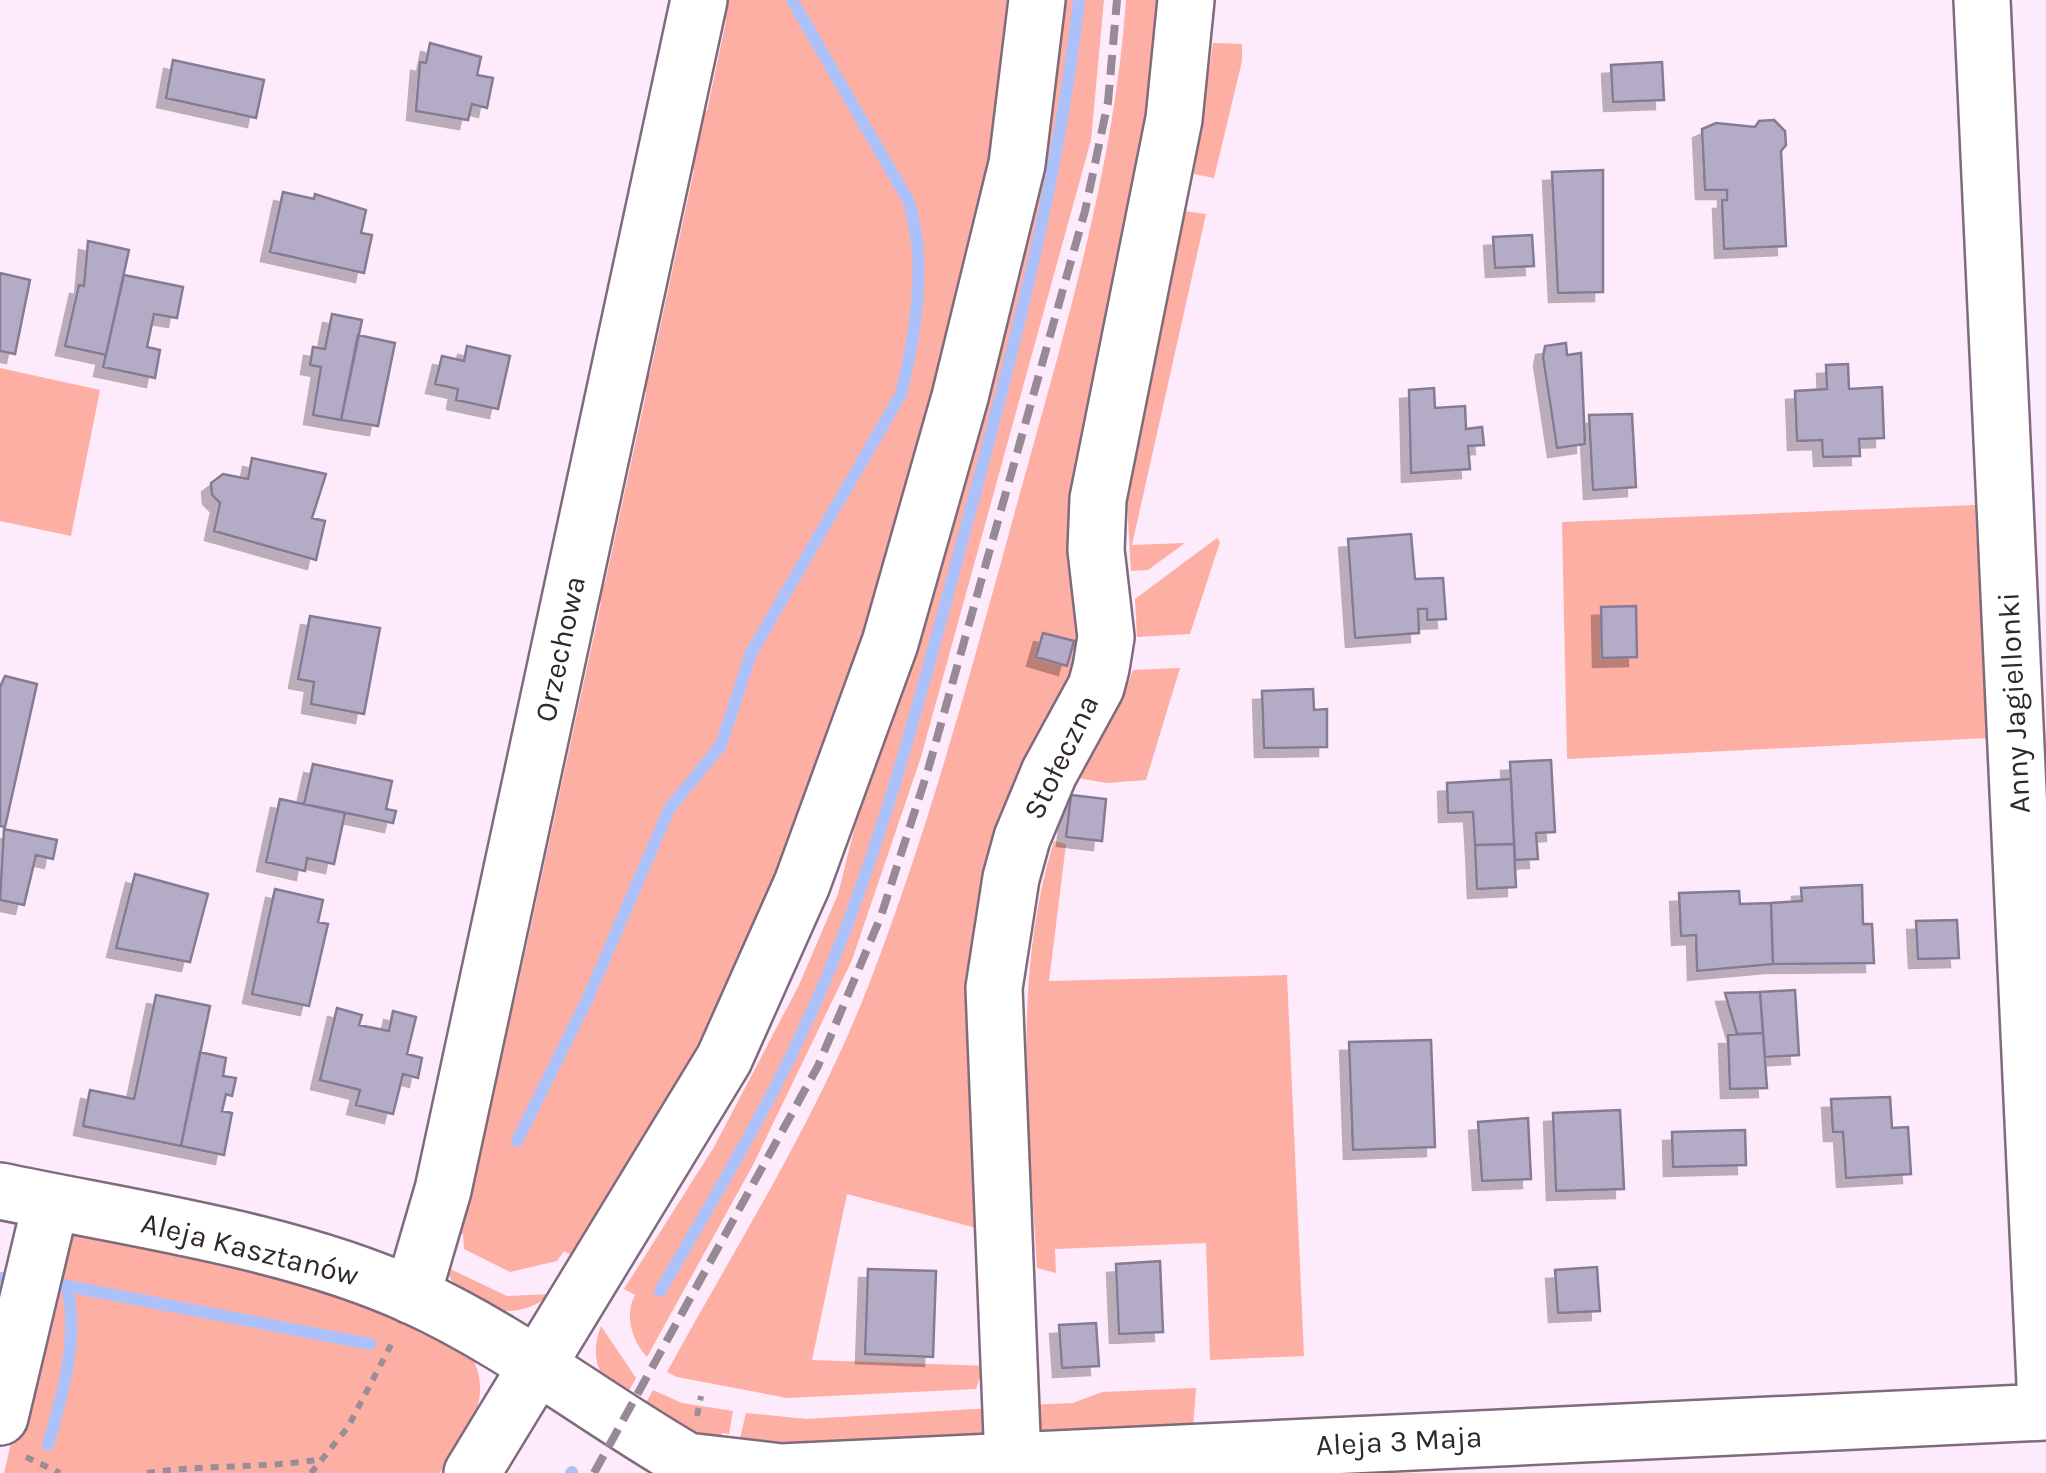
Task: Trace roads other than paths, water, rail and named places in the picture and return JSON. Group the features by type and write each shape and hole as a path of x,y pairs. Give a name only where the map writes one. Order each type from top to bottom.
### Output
{"street":[{"name":"Orzechowa","path":"412,1296 443,1190 699,0"},
{"path":"472,1473 724,1059 802,884 901,606 989,281 1017,164 1037,0"},
{"name":"Stołeczna","path":"1013,1461 994,988 1010,878 1022,838 1101,668 1106,637 1096,550 1098,500 1174,119 1186,0"},
{"name":"Anny Jagiellonki","path":"1982,0 2046,1409"},
{"name":"Aleja Kasztanów","path":"26,1196 304,1257 412,1296 539,1368"},
{"path":"8,1437 26,1196"},
{"name":"Aleja 3 Maja","path":"539,1368 683,1467 781,1472 1013,1461 1287,1460 2046,1409"}],"waterway":[{"path":"517,1141 587,1000 669,809 721,745 751,653 901,394 911,347 919,271 908,200 792,0"},
{"path":"660,1291 792,1053 850,918 886,811 934,647 1015,338 1059,137 1079,0"},
{"path":"62,1285 370,1344"},
{"path":"48,1445 70,1347 67,1286"}],"railway":[{"path":"594,1473 818,1066 881,916 928,770 1085,211 1108,102 1117,0"}]}
